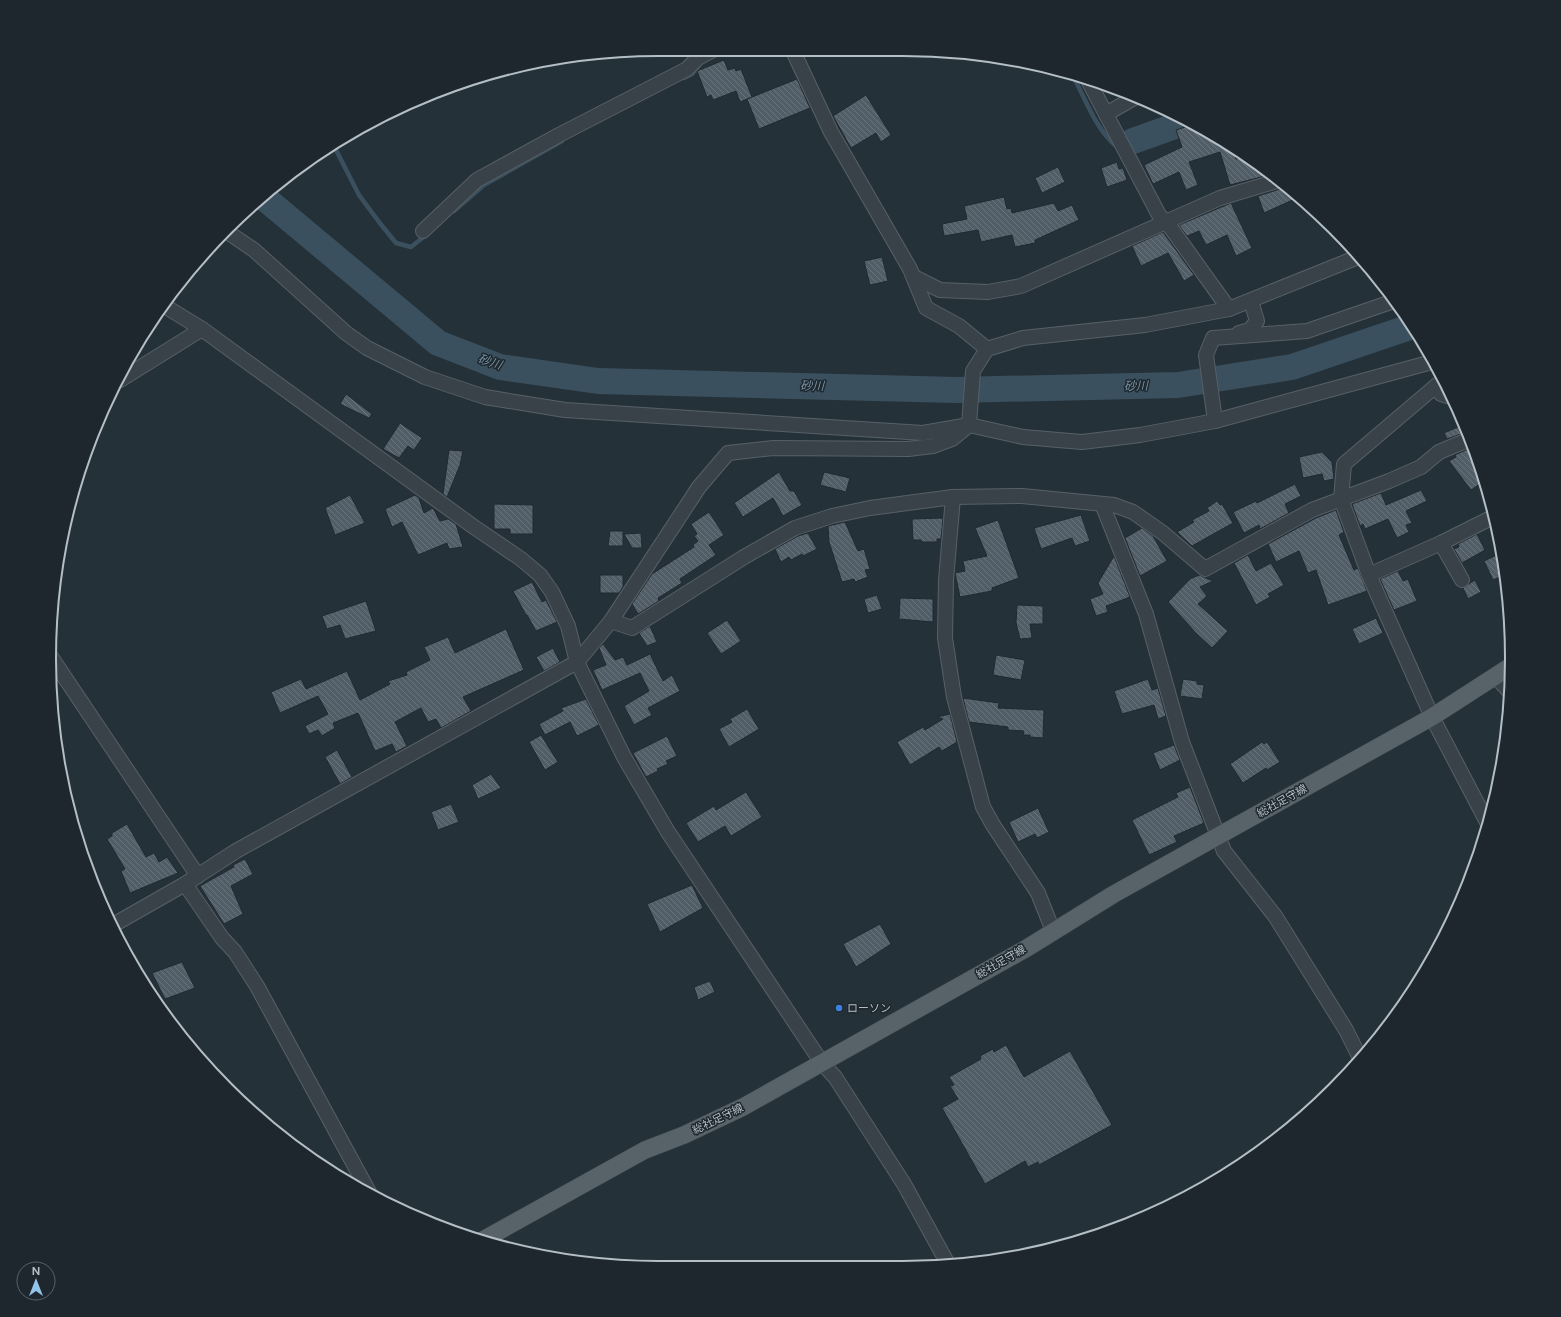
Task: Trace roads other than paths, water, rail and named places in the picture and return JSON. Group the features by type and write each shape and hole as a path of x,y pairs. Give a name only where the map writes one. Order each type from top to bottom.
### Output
{"main road":[{"name":"総社足守線","path":"490,1236 645,1150 684,1135 744,1107 1021,951 1052,931 1219,836 1432,717 1505,670"}],"street":[{"path":"423,232 477,180 687,69 702,56"},
{"path":"795,56 831,132 914,277 926,308 959,326 988,349"},
{"path":"1092,87 1159,215 1165,221 1229,309"},
{"path":"1106,114 1129,101"},
{"path":"914,277 940,290 988,292 1021,286 1165,221 1220,198 1271,183"},
{"path":"230,234 254,250 346,333 367,348 425,377 486,397 564,410 923,433 970,420 1022,437 1082,442 1140,435 1215,421 1427,363"},
{"path":"117,923 185,884 236,851 577,662 612,621 699,487 728,453 773,448 908,449 933,446 952,439 970,420 973,371 988,349 1023,338 1145,325 1229,309 1353,259"},
{"path":"1213,338 1250,330 1257,321 1251,301"},
{"path":"1213,338 1307,331 1388,303"},
{"path":"169,309 202,329 474,527 522,559 540,576 552,592 568,626 577,662 624,757 668,832 822,1063 835,1076 900,1178 946,1260"},
{"path":"127,376 202,329"},
{"path":"1213,338 1206,354 1215,421"},
{"path":"1439,385 1344,464 1341,499 1369,574 1432,717 1484,815"},
{"path":"1440,387 1441,394 1444,395"},
{"path":"612,621 632,628 744,557 796,528 832,516 870,508 953,497 1022,496 1114,505 1133,512 1163,533 1205,569 1312,510 1389,481 1421,467 1439,452 1464,441"},
{"path":"953,497 946,580 945,638 954,697 983,807 993,825 1038,893 1052,931"},
{"path":"1102,504 1146,614 1182,742 1224,851 1275,916 1346,1030 1357,1053"},
{"path":"1369,574 1441,543 1488,520"},
{"path":"1441,543 1462,580"},
{"path":"56,665 198,876"},
{"path":"1495,676 1504,686"},
{"path":"185,884 222,938 235,952 257,986 365,1184"}],"waterway":[{"path":"684,78 692,74 698,67"},
{"path":"1076,82 1096,122 1109,139 1116,146 1133,141"},
{"path":"1133,141 1180,124"},
{"path":"454,211 484,185 562,141"},
{"path":"336,150 359,195 396,243 411,247 426,235"},
{"name":"砂川","path":"268,201 438,343 500,367 598,381 956,390 1178,385 1292,367 1406,328"}],"place":[{"name":"ローソン","path":"839,1008"}]}
